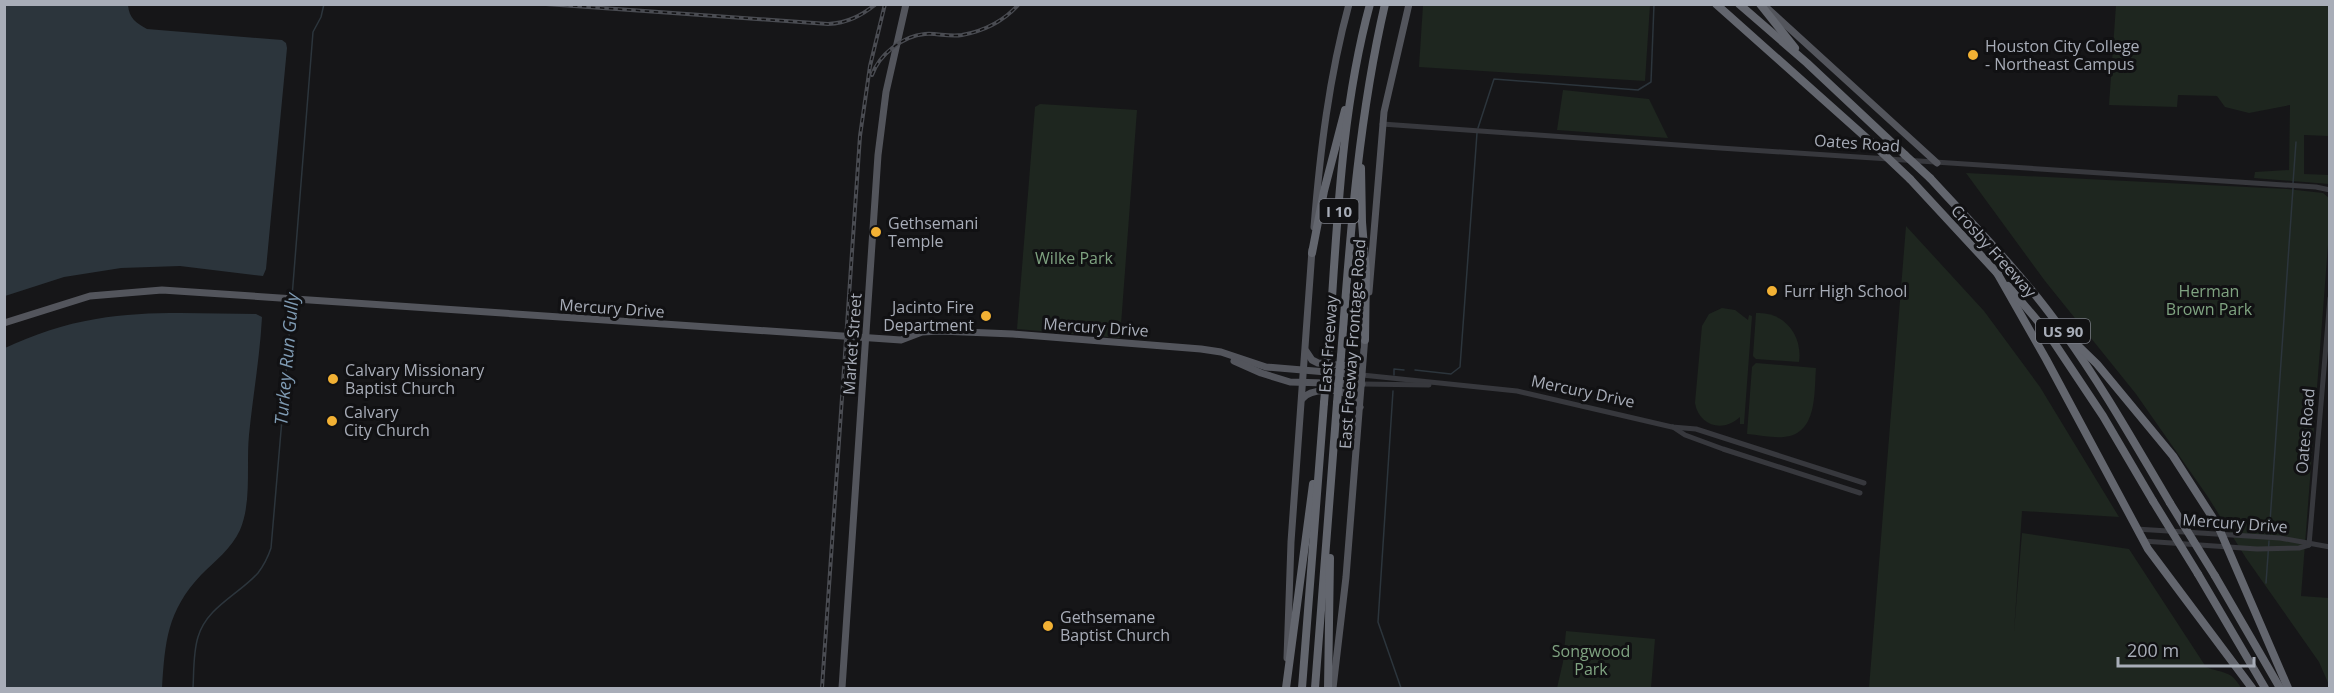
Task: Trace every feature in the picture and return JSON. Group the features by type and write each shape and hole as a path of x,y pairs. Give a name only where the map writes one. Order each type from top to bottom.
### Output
{"highway":[{"name":"East Freeway","path":"1302,688 1345,149 1355,68 1370,4"},
{"name":"East Freeway","path":"1315,688 1337,403 1362,126 1384,4"},
{"name":"Crosby Freeway","path":"1716,4 1910,178 1996,271 2047,332 2103,416 2265,688"},
{"name":"Crosby Freeway","path":"1739,4 1807,63 1930,178 1991,243 2064,332 2117,412 2280,688"},
{"path":"1762,4 1807,63"},
{"path":"1312,253 1324,191 1355,68"},
{"path":"1362,126 1360,195 1366,272 1365,340"},
{"path":"1996,271 2046,359 2143,541 2170,581 2252,688"},
{"path":"2064,332 2097,364 2173,456 2223,536 2288,688"},
{"path":"1286,688 1323,424"},
{"path":"1328,688 1331,479"}],"main road":[{"name":"Market Street","path":"842,688 876,183 883,113 906,4"},
{"path":"1286,688 1291,542 1318,175 1326,120 1349,4"},
{"name":"East Freeway Frontage Road","path":"1334,688 1346,577 1382,124 1409,4"},
{"path":"1762,4 1937,163"},
{"name":"Mercury Drive","path":"4,323 90,296 162,290 901,340 922,332 940,331 1201,349 1221,352 1266,367 1362,375"},
{"path":"1305,348 1316,363 1349,366 1356,364 1364,354"},
{"name":"Mercury Drive","path":"1201,349 1267,375 1303,383 1362,384"},
{"path":"1302,399 1305,395 1315,392 1340,392 1351,396 1360,407"}],"street":[{"name":"Oates Road","path":"1382,124 2287,185 2330,190"},
{"name":"Oates Road","path":"2309,545 2330,298"},
{"name":"Mercury Drive","path":"1362,375 1517,391 1672,427 1696,429 1864,483"},
{"name":"Mercury Drive","path":"1362,384 1451,385"},
{"name":"Mercury Drive","path":"1672,427 1685,435 1723,449 1860,493"},
{"name":"Mercury Drive","path":"2136,529 2280,538 2309,545"},
{"name":"Mercury Drive","path":"2143,541 2257,549 2299,548 2309,545"},
{"path":"2309,545 2330,547"}],"green space":[{"path":"1423,5 1650,5 1645,81 1419,67"},
{"path":"2116,5 2329,5 2329,136 2304,135 2304,174 2329,175 2329,184 2254,178 2255,172 2289,170 2290,105 2249,113 2225,107 2217,96 2178,95 2177,107 2109,105"},
{"path":"1563,90 1649,99 1668,138 1557,130"},
{"name":"Wilke Park","path":"1040,104 1137,110 1120,338 1017,329 1035,107"},
{"name":"Herman Brown Park","path":"1966,173 2287,189 2323,193 2329,198 2329,232 2301,596 2329,598 2329,685 2319,662 2136,394 2045,281"},
{"path":"1906,226 1984,311 2040,387 2119,517 2022,511 2014,632 2022,533 2129,549 2206,667 2230,675 2241,688 1869,688"},
{"path":"1722,308 1735,310 1748,320 1749,315 1752,316 1744,424 1740,424 1740,417 1726,425 1713,425 1701,417 1695,403 1702,326 1709,314"},
{"path":"1756,313 1775,316 1790,327 1798,343 1799,362 1756,359 1753,356"},
{"path":"1756,363 1816,368 1814,400 1809,420 1795,434 1770,437 1747,434 1752,367"},
{"name":"Songwood Park","path":"1566,631 1655,639 1651,688 1557,688 1563,662"}],"shaded area":[{"path":"5,4 128,5 134,20 147,29 282,40 286,43 266,269 263,276 180,266 121,268 64,277 5,296"},
{"path":"176,313 256,314 262,317 249,435 244,519 232,543 201,575 181,601 170,628 162,688 5,688 5,348 61,327 116,316"}],"waterway":[{"name":"Turkey Run Gully","path":"292,297 313,32 321,17 324,4"},
{"path":"1478,128 1494,79 1638,90 1651,82 1654,4"},
{"path":"1415,370 1451,374 1460,367 1477,133"},
{"path":"2293,183 2296,142"},
{"path":"2269,536 2293,188"},
{"name":"Turkey Run Gully","path":"193,688 195,649 202,627 216,609 258,573 271,548 292,302"},
{"path":"1394,375 1394,369 1404,370"},
{"path":"1393,391 1378,622 1401,688"},
{"path":"2266,583 2269,541"}],"railway":[{"path":"546,4 828,24 854,18 876,4"},
{"path":"822,688 860,136 870,66 885,4"},
{"path":"872,75 880,60 908,38 925,34 957,35 978,31 1000,20 1019,4"}],"place":[{"name":"Houston City College - Northeast Campus","path":"1973,55"},
{"name":"Gethsemani Temple","path":"876,232"},
{"name":"Furr High School","path":"1772,291"},
{"name":"Jacinto Fire Department","path":"986,316"},
{"name":"Calvary Missionary Baptist Church","path":"333,379"},
{"name":"Calvary City Church","path":"332,421"},
{"name":"Gethsemane Baptist Church","path":"1048,626"}]}
